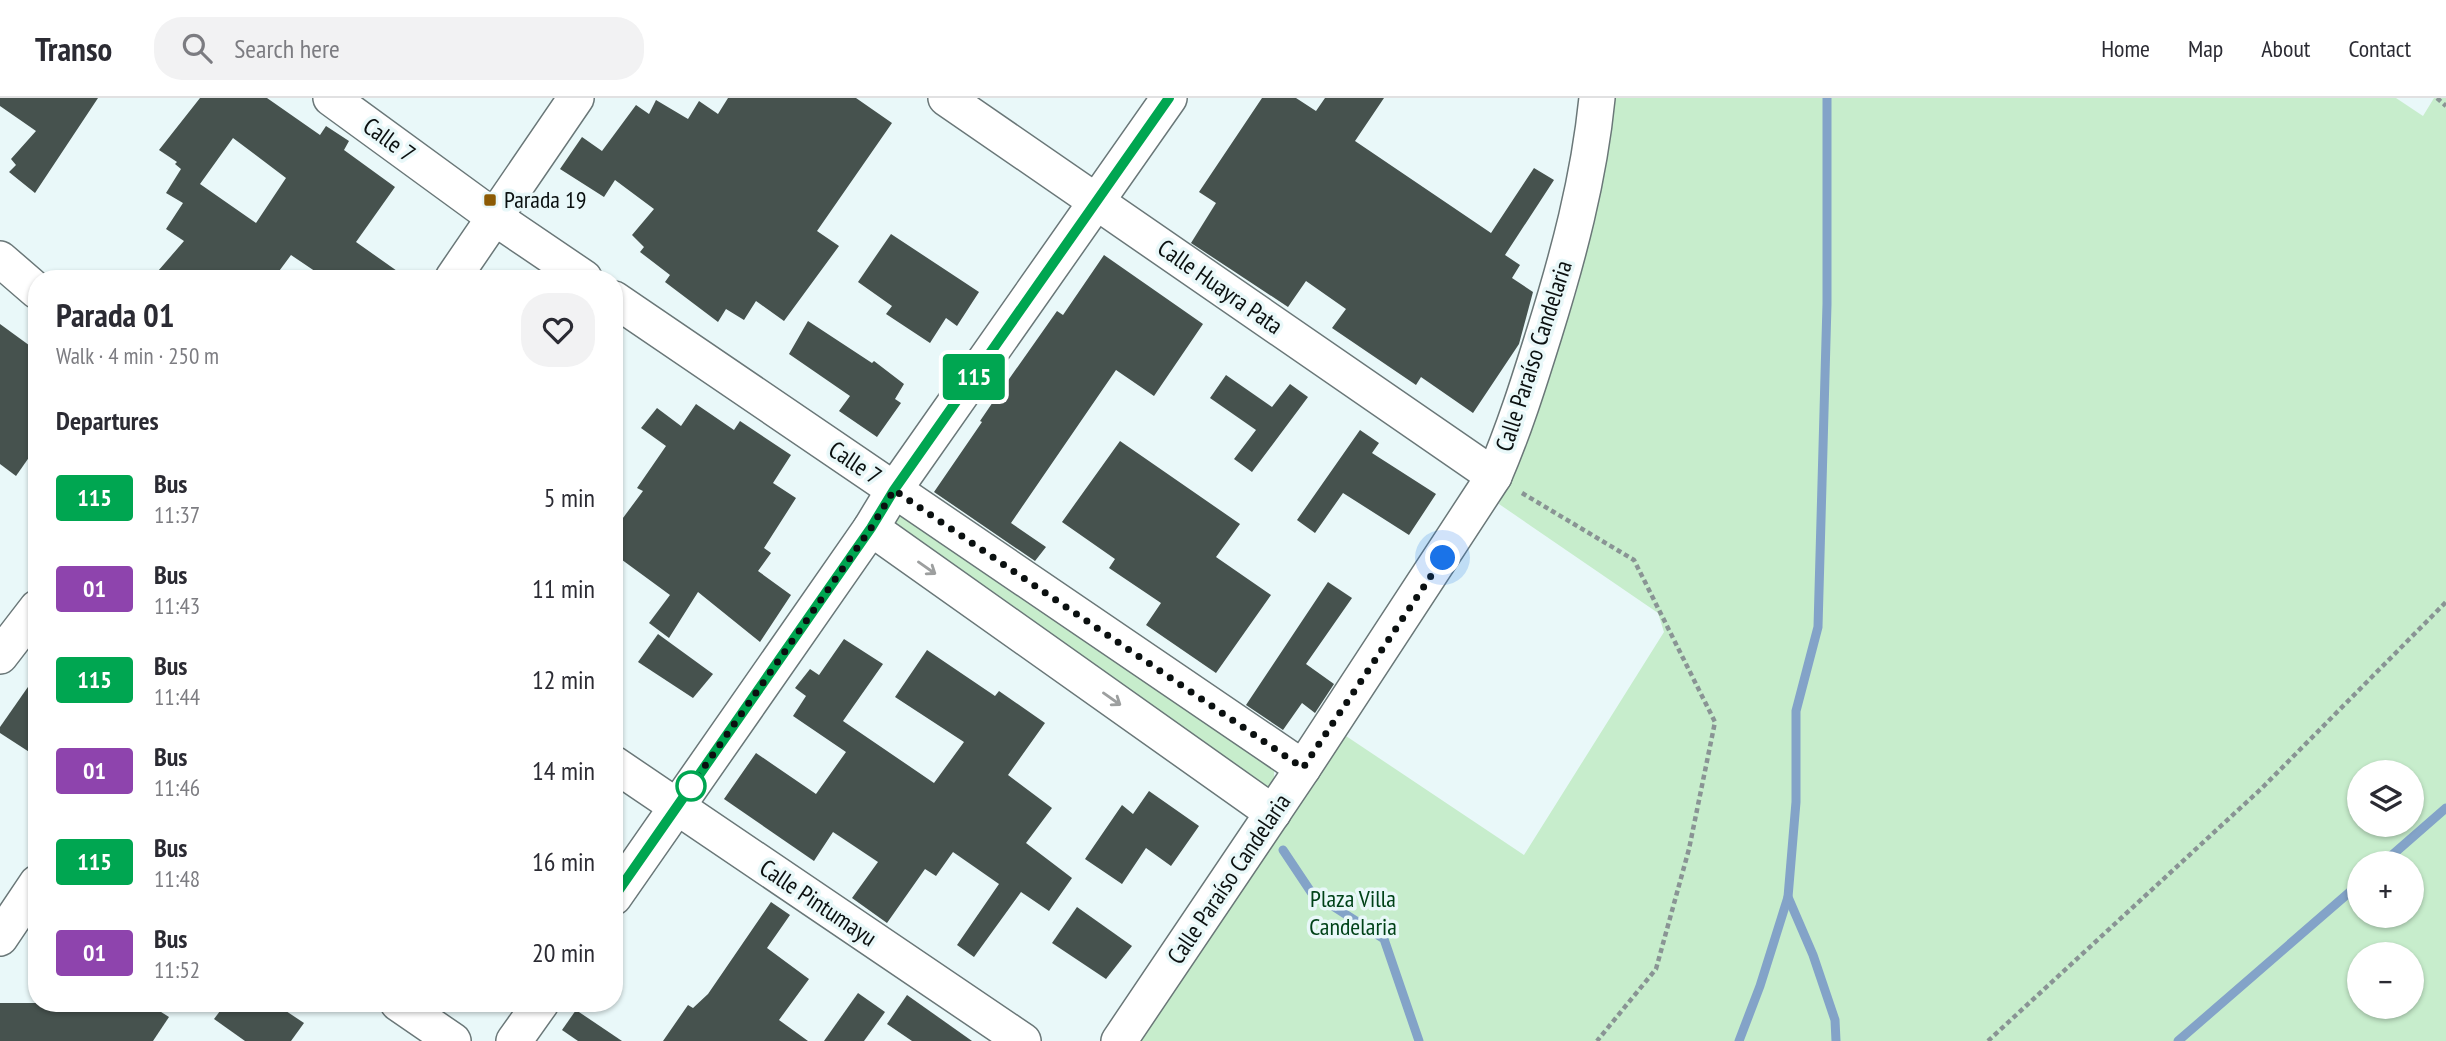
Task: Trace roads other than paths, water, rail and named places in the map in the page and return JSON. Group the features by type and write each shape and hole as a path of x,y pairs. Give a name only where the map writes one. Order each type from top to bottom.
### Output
{"street":[{"name":"Calle 7","path":"331,98 494,217 572,270"},
{"path":"458,270 576,98"},
{"name":"Calle Huayra Pata","path":"946,98 1494,476"},
{"path":"623,884 871,528 894,490 1169,98"},
{"name":"Calle Paraíso Candelaria","path":"1119,1041 1303,768 1494,476 1515,428 1583,197 1593,100"},
{"path":"0,259 28,283"},
{"name":"Calle 7","path":"623,305 1303,768"},
{"path":"871,528 1273,813"},
{"path":"0,656 28,620"},
{"name":"Calle Pintumayu","path":"623,770 1023,1041"},
{"path":"0,937 28,896"},
{"path":"411,1012 453,1041"},
{"path":"514,1041 535,1012"}],"waterway":[{"path":"1827,98 1827,304 1818,627 1796,711 1796,802 1788,897 1813,955 1835,1020 1836,1041"},
{"path":"2397,851 2446,808"},
{"path":"1283,850 1311,892 1384,939 1419,1041"},
{"path":"2178,1041 2347,894"},
{"path":"1739,1041 1760,986 1788,897"}],"place":[{"name":"Parada 19","path":"490,200"}],"park label":[{"name":"Plaza Villa Candelaria","path":"1353,913"}]}
